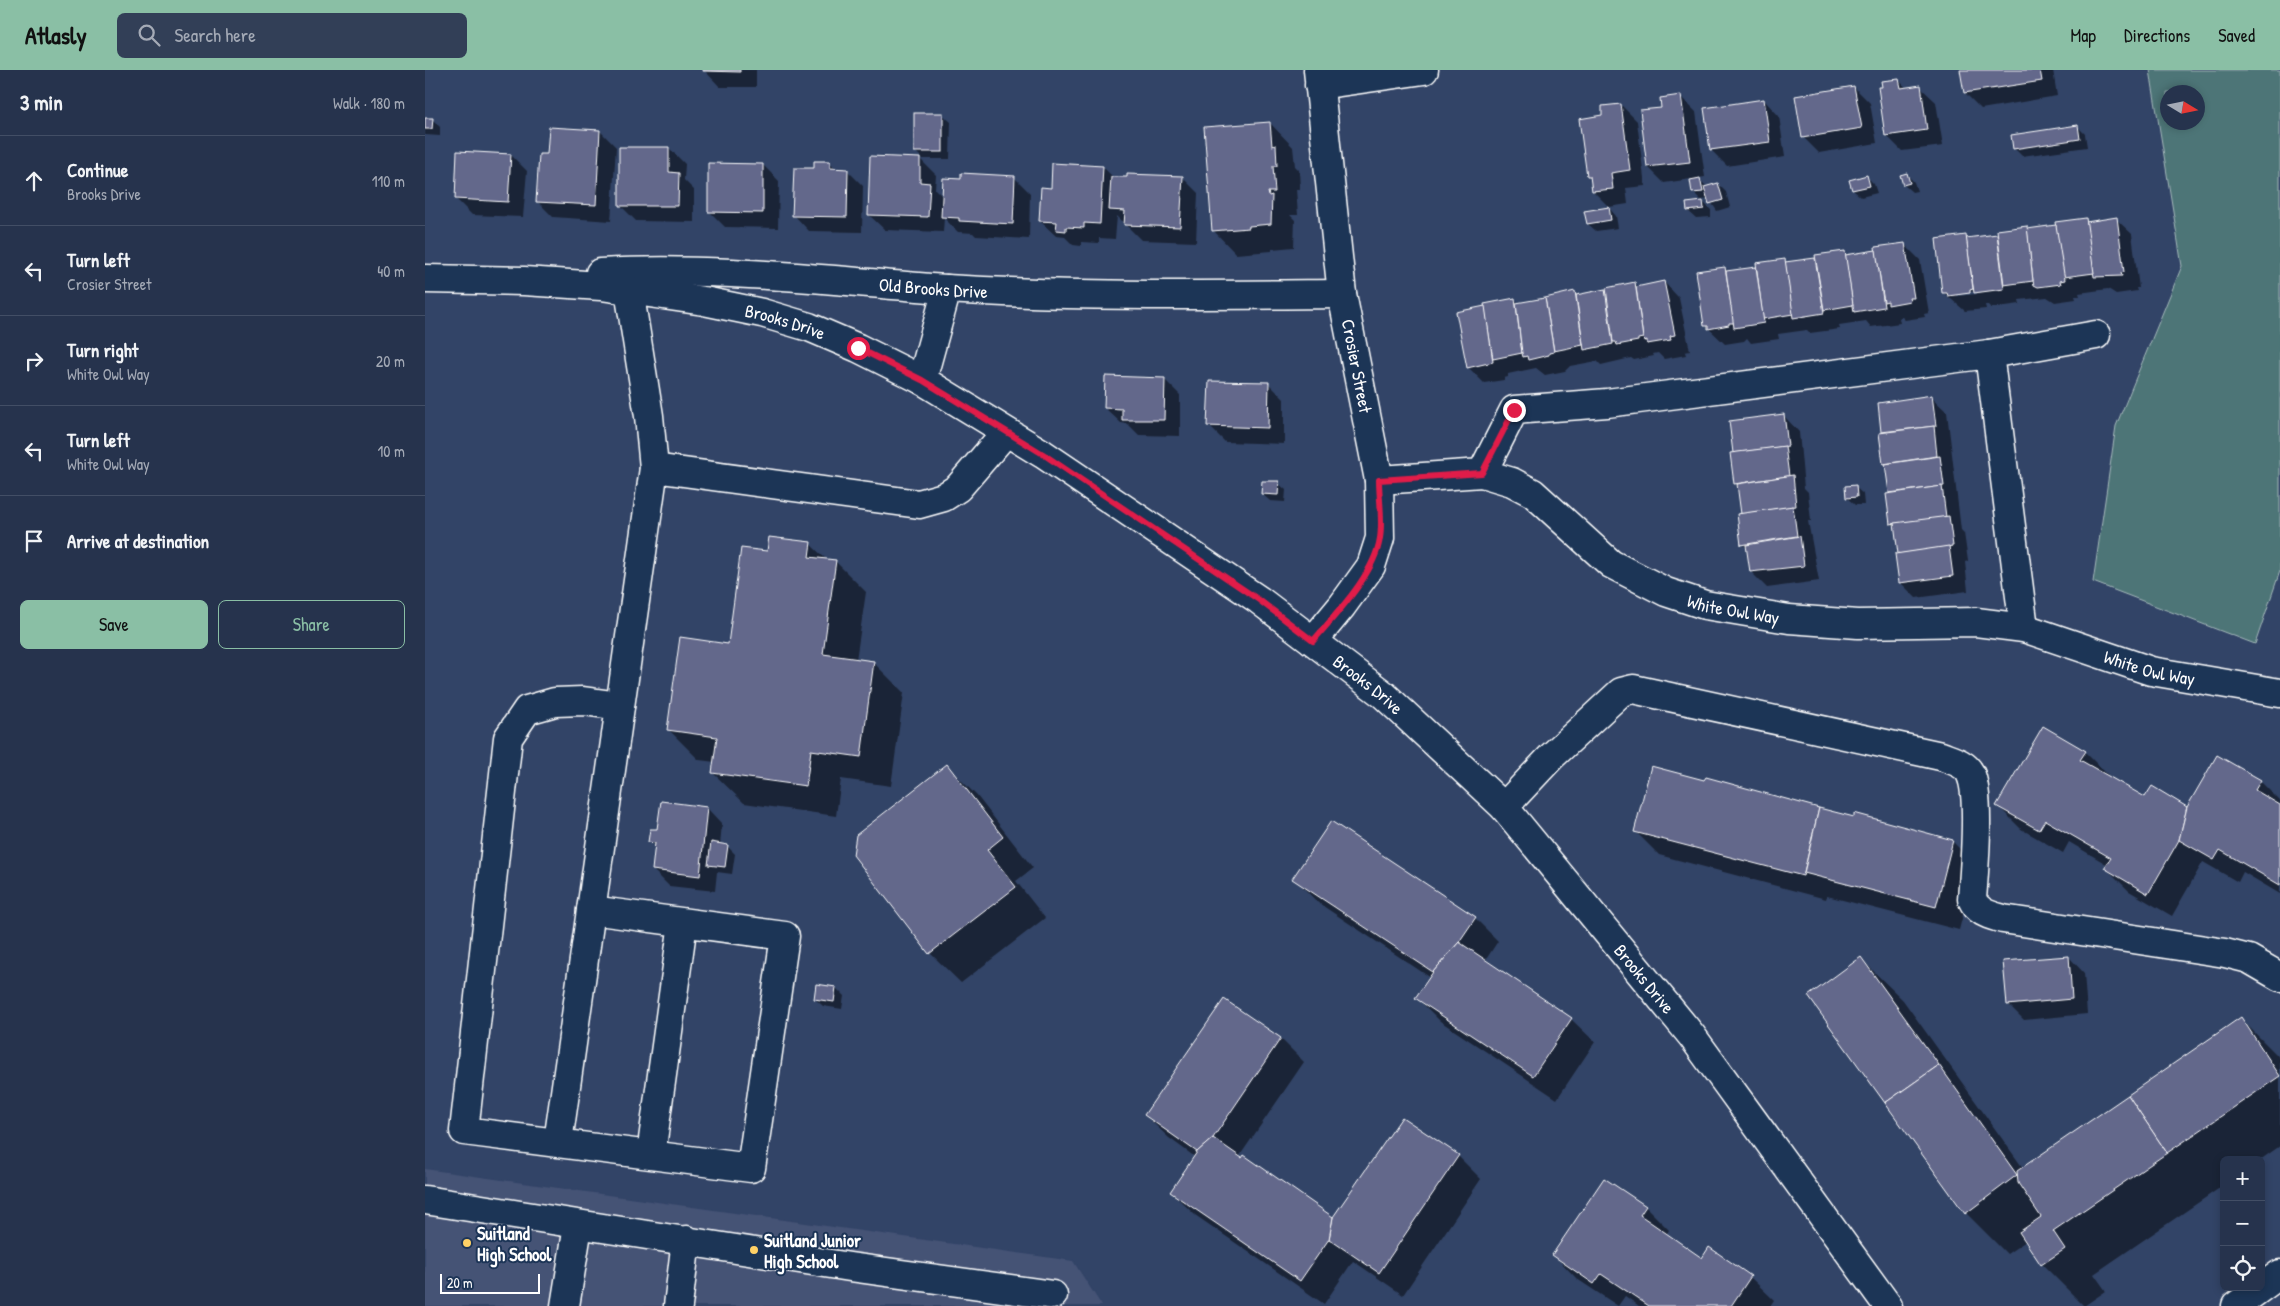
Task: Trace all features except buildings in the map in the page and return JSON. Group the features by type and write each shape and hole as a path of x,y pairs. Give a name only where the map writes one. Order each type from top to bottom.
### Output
{"main road":[{"path":"1318,78 1424,70"},
{"name":"Crosier Street","path":"1313,641 1343,606 1371,566 1380,538 1379,480 1343,294 1318,78"},
{"name":"Old Brooks Drive","path":"525,281 563,275 615,272 719,272 947,289 1074,295 1343,294"},
{"name":"Brooks Drive","path":"425,278 525,281 601,286 704,301 762,313 809,328 850,345 922,380 1006,432 1259,600 1384,695 1504,807 1692,1036 1888,1306"},
{"path":"922,380 947,289"},
{"path":"558,1142 654,468 649,416 629,290"},
{"path":"1482,473 1514,410 1607,403 1989,354 2096,335"},
{"path":"1989,354 2024,628"},
{"path":"654,468 919,504 944,498 958,488 1006,432"},
{"name":"White Owl Way","path":"1379,480 1482,473 1512,482 1533,494 1611,564 1666,592 1705,605 1789,619 1858,624 1976,622 2024,628 2151,671 2280,692"},
{"path":"1504,807 1552,756 1621,692 1626,690 1652,693 1941,756 1961,764 1970,773 1975,810 1973,900 1976,907 1987,914 2003,918 2225,953 2249,959 2280,978"},
{"path":"591,910 785,936 751,1168 464,1130 508,738 527,710 555,702 583,701 620,706"},
{"path":"651,1154 683,923"},
{"path":"425,1200 578,1226 686,1240 850,1268 1053,1295"},
{"path":"565,1306 578,1226"},
{"path":"678,1306 686,1240"},
{"path":"2236,1306 2280,1274"}],"shaded area":[{"name":"Suitland Junior High School","path":"425,1169 1073,1261 1102,1306 425,1306"}],"green space":[{"path":"2150,70 2280,70 2280,571 2255,644 2093,582 2116,426 2182,266"}],"place":[{"name":"Suitland High School","path":"467,1243"},
{"name":"Suitland Junior High School","path":"754,1250"}],"route":[{"path":"858,348 922,380 1043,454 1259,600 1313,641 1343,606 1371,566 1380,538 1379,480 1482,473 1514,410"}]}
